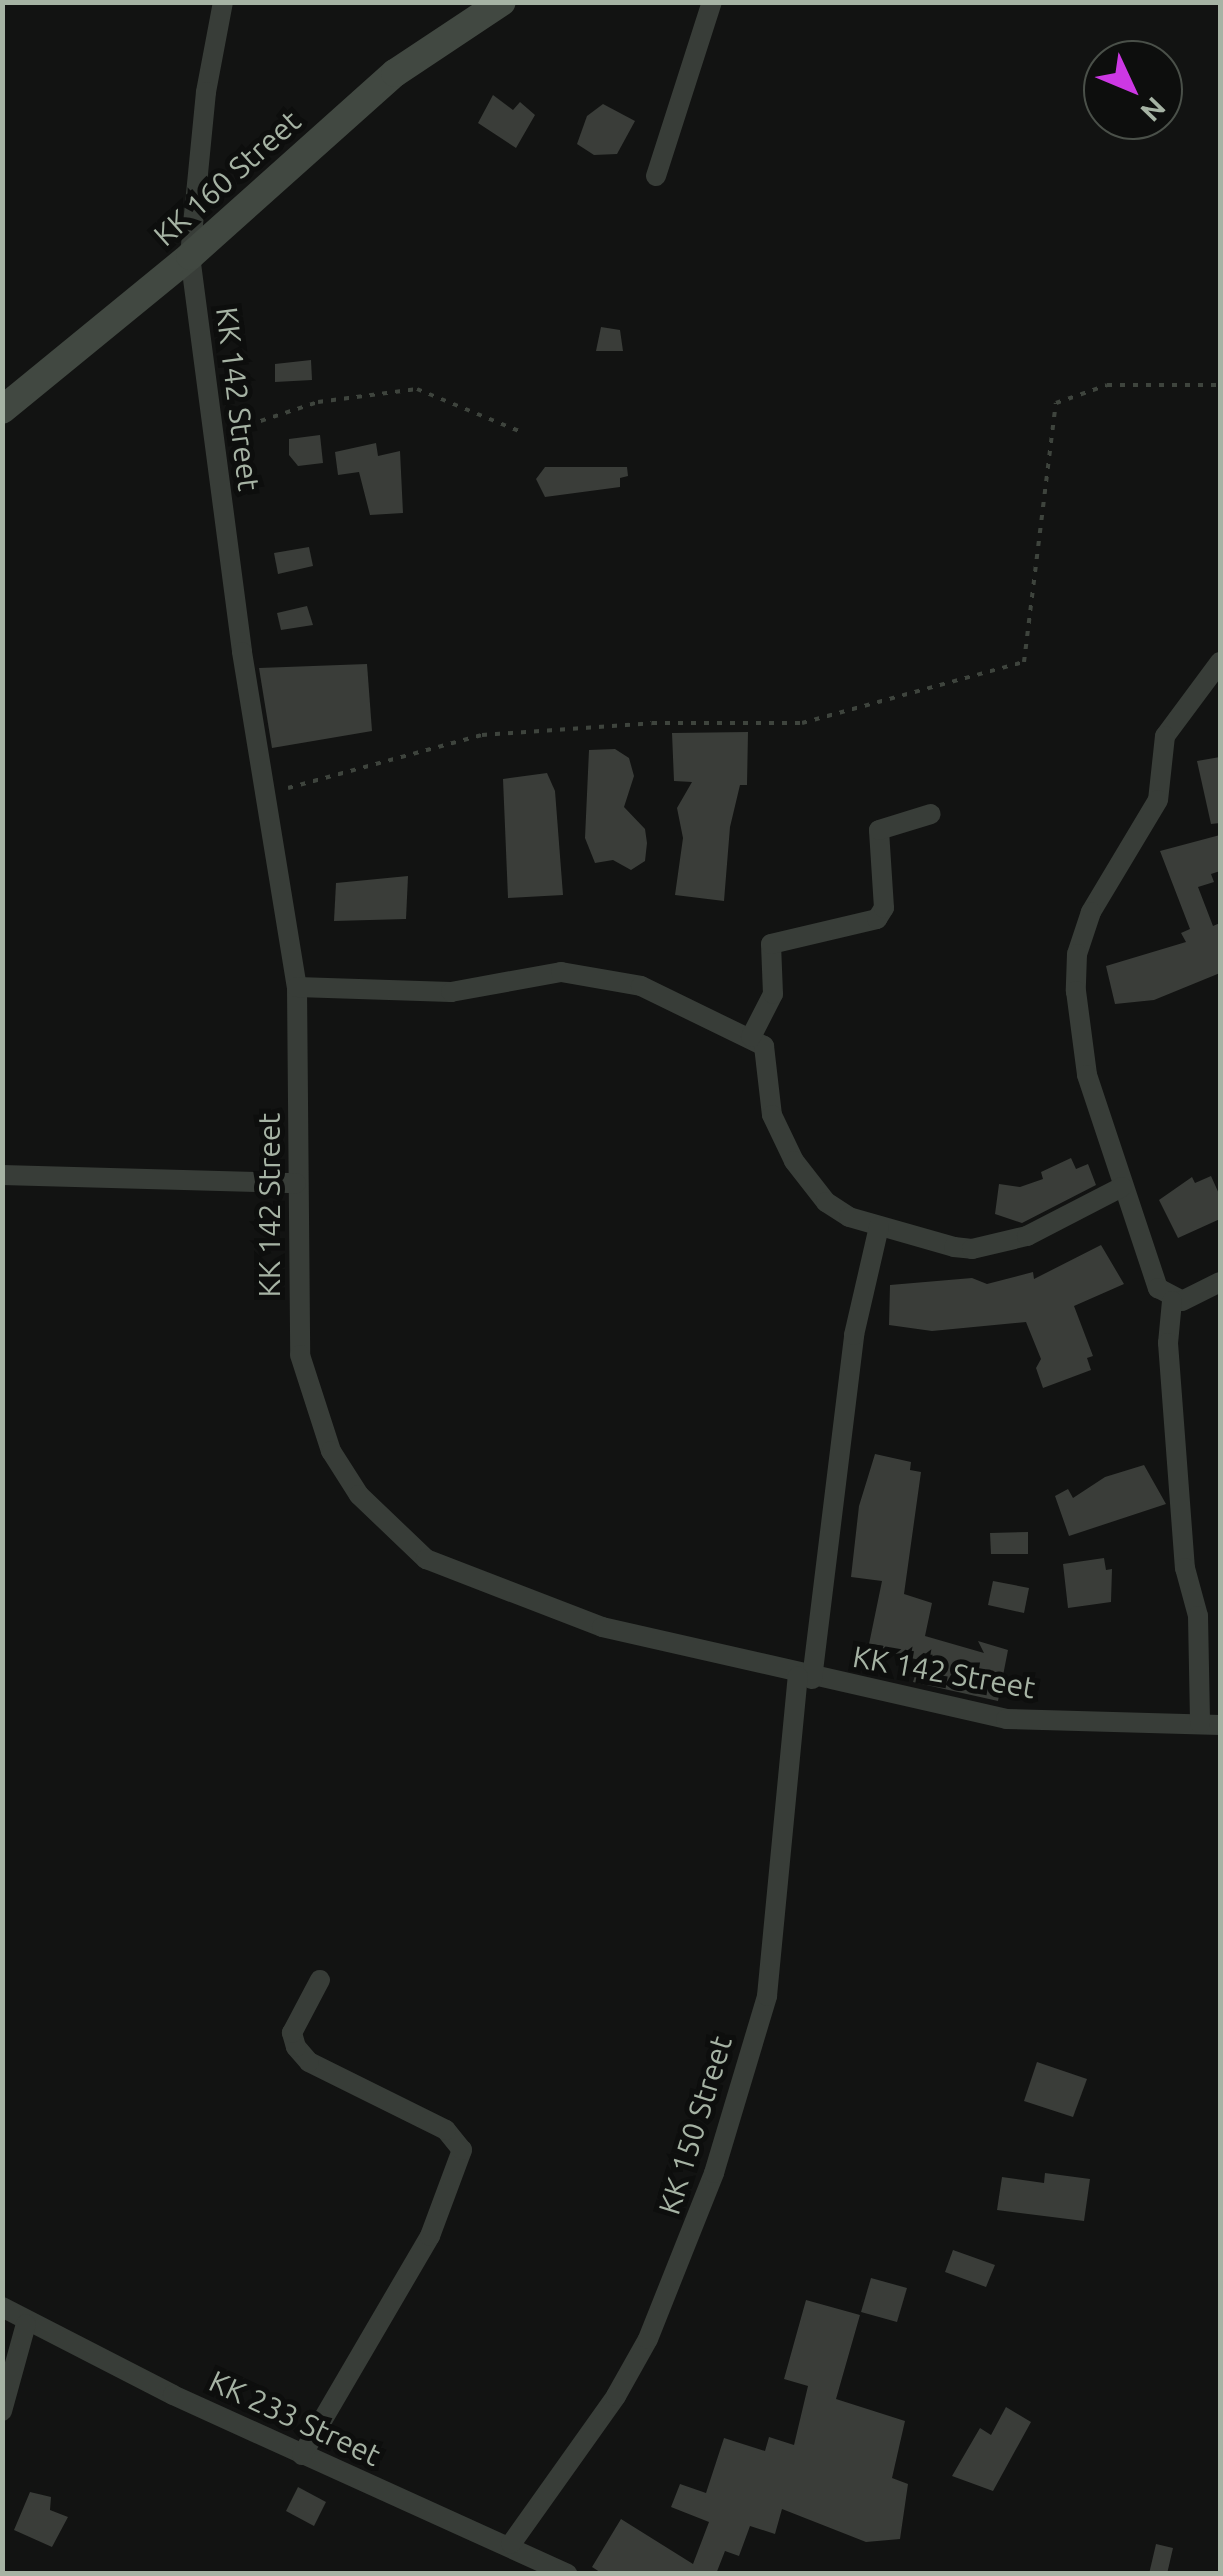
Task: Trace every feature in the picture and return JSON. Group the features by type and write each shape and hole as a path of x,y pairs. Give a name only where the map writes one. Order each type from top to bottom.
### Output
{"main road":[{"name":"KK 160 Street","path":"2,410 190,256 395,73 502,2"}],"street":[{"name":"KK 142 Street","path":"223,2 206,92 190,256 264,794 298,987 296,1183 300,1355 315,1410 359,1494 395,1534 458,1573 602,1627 805,1677 1006,1719 1210,1724"},
{"path":"656,176 712,2"},
{"path":"1172,1301 1158,1288 1087,1074 1077,954 1090,912 1158,800 1166,736 1220,662"},
{"path":"751,1036 773,994 772,944 877,920 884,908 878,830 931,814"},
{"path":"298,987 452,992 561,972 641,986 701,1020 751,1036 765,1051 772,1115 813,1190 837,1210 879,1227 972,1250 1026,1236 1122,1187"},
{"path":"2,1175 296,1183"},
{"name":"KK 150 Street","path":"511,2544 616,2396 648,2339 714,2173 767,1996 805,1677 854,1334 879,1227"},
{"path":"1172,1301 1220,1282"},
{"path":"1172,1301 1168,1343 1185,1568 1198,1616 1210,1724"},
{"path":"302,2454 430,2236 462,2150 446,2130 309,2062 296,2047 292,2033 320,1980"},
{"name":"KK 233 Street","path":"2,2307 26,2324 302,2454 511,2544 567,2574"},
{"path":"2,2411 26,2324"}],"path":[{"path":"264,794 482,735 652,724 802,724 1024,662 1056,403 1107,384 1220,384"},
{"path":"212,437 318,402 417,389 519,431"}],"building":[{"path":"493,95 513,110 520,102 535,115 516,148 478,123"},
{"path":"603,104 635,121 617,154 594,155 577,144 587,116"},
{"path":"601,327 620,330 623,351 596,351"},
{"path":"311,360 312,380 275,382 275,364"},
{"path":"320,435 323,463 298,466 289,455 289,439"},
{"path":"376,443 378,456 400,451 403,513 370,515 359,472 338,475 335,452"},
{"path":"545,467 627,467 628,476 620,478 620,487 545,497 536,479"},
{"path":"309,547 313,566 278,574 274,553"},
{"path":"307,606 313,625 281,630 277,613"},
{"path":"367,664 372,731 272,748 259,668"},
{"path":"748,732 747,785 740,785 730,827 724,901 675,895 683,838 677,808 692,782 674,781 672,733"},
{"path":"615,749 629,758 634,776 624,807 645,829 647,843 645,861 631,870 613,860 595,863 585,838 589,750"},
{"path":"1220,757 1220,823 1211,824 1197,761"},
{"path":"547,773 555,791 563,895 508,898 503,779"},
{"path":"1220,835 1220,871 1211,874 1214,882 1198,887 1213,926 1220,923 1220,973 1154,1000 1115,1004 1106,966 1186,942 1181,933 1190,929 1160,851"},
{"path":"408,876 406,919 334,921 336,883"},
{"path":"1071,1158 1076,1169 1088,1164 1096,1185 1022,1223 995,1214 999,1184 1020,1187 1043,1179 1041,1172"},
{"path":"1211,1176 1220,1196 1220,1219 1178,1238 1159,1200 1192,1177 1195,1183"},
{"path":"1101,1245 1124,1284 1074,1306 1093,1356 1087,1358 1091,1370 1043,1388 1036,1368 1041,1359 1026,1322 932,1331 889,1325 890,1285 972,1278 987,1284 1033,1272 1034,1279"},
{"path":"875,1454 911,1462 910,1470 921,1472 904,1594 932,1603 925,1636 984,1653 978,1641 1008,1650 998,1701 913,1682 920,1660 868,1649 882,1581 851,1577 859,1506"},
{"path":"1144,1465 1166,1504 1069,1536 1055,1496 1068,1489 1073,1498 1105,1477"},
{"path":"1028,1532 1028,1554 991,1554 990,1533"},
{"path":"1104,1558 1106,1570 1112,1569 1111,1602 1068,1608 1063,1564"},
{"path":"993,1581 1029,1588 1024,1613 988,1605"},
{"path":"1037,2062 1087,2079 1073,2117 1024,2101"},
{"path":"1045,2173 1090,2179 1084,2221 997,2210 1002,2177 1044,2183"},
{"path":"953,2250 995,2265 986,2287 945,2272"},
{"path":"871,2278 907,2288 897,2322 861,2312"},
{"path":"806,2300 860,2315 836,2399 905,2421 892,2478 908,2484 900,2539 866,2542 782,2509 775,2534 750,2526 739,2556 725,2551 716,2574 603,2574 592,2567 621,2519 693,2564 709,2522 671,2507 680,2484 706,2493 724,2438 765,2451 769,2437 794,2445 808,2386 784,2379"},
{"path":"1006,2407 1031,2422 993,2491 952,2476 980,2428 991,2435"},
{"path":"298,2487 326,2502 314,2526 286,2511"},
{"path":"30,2492 51,2497 50,2510 68,2517 52,2547 14,2530"},
{"path":"1156,2544 1173,2548 1167,2574 1149,2574"}]}
